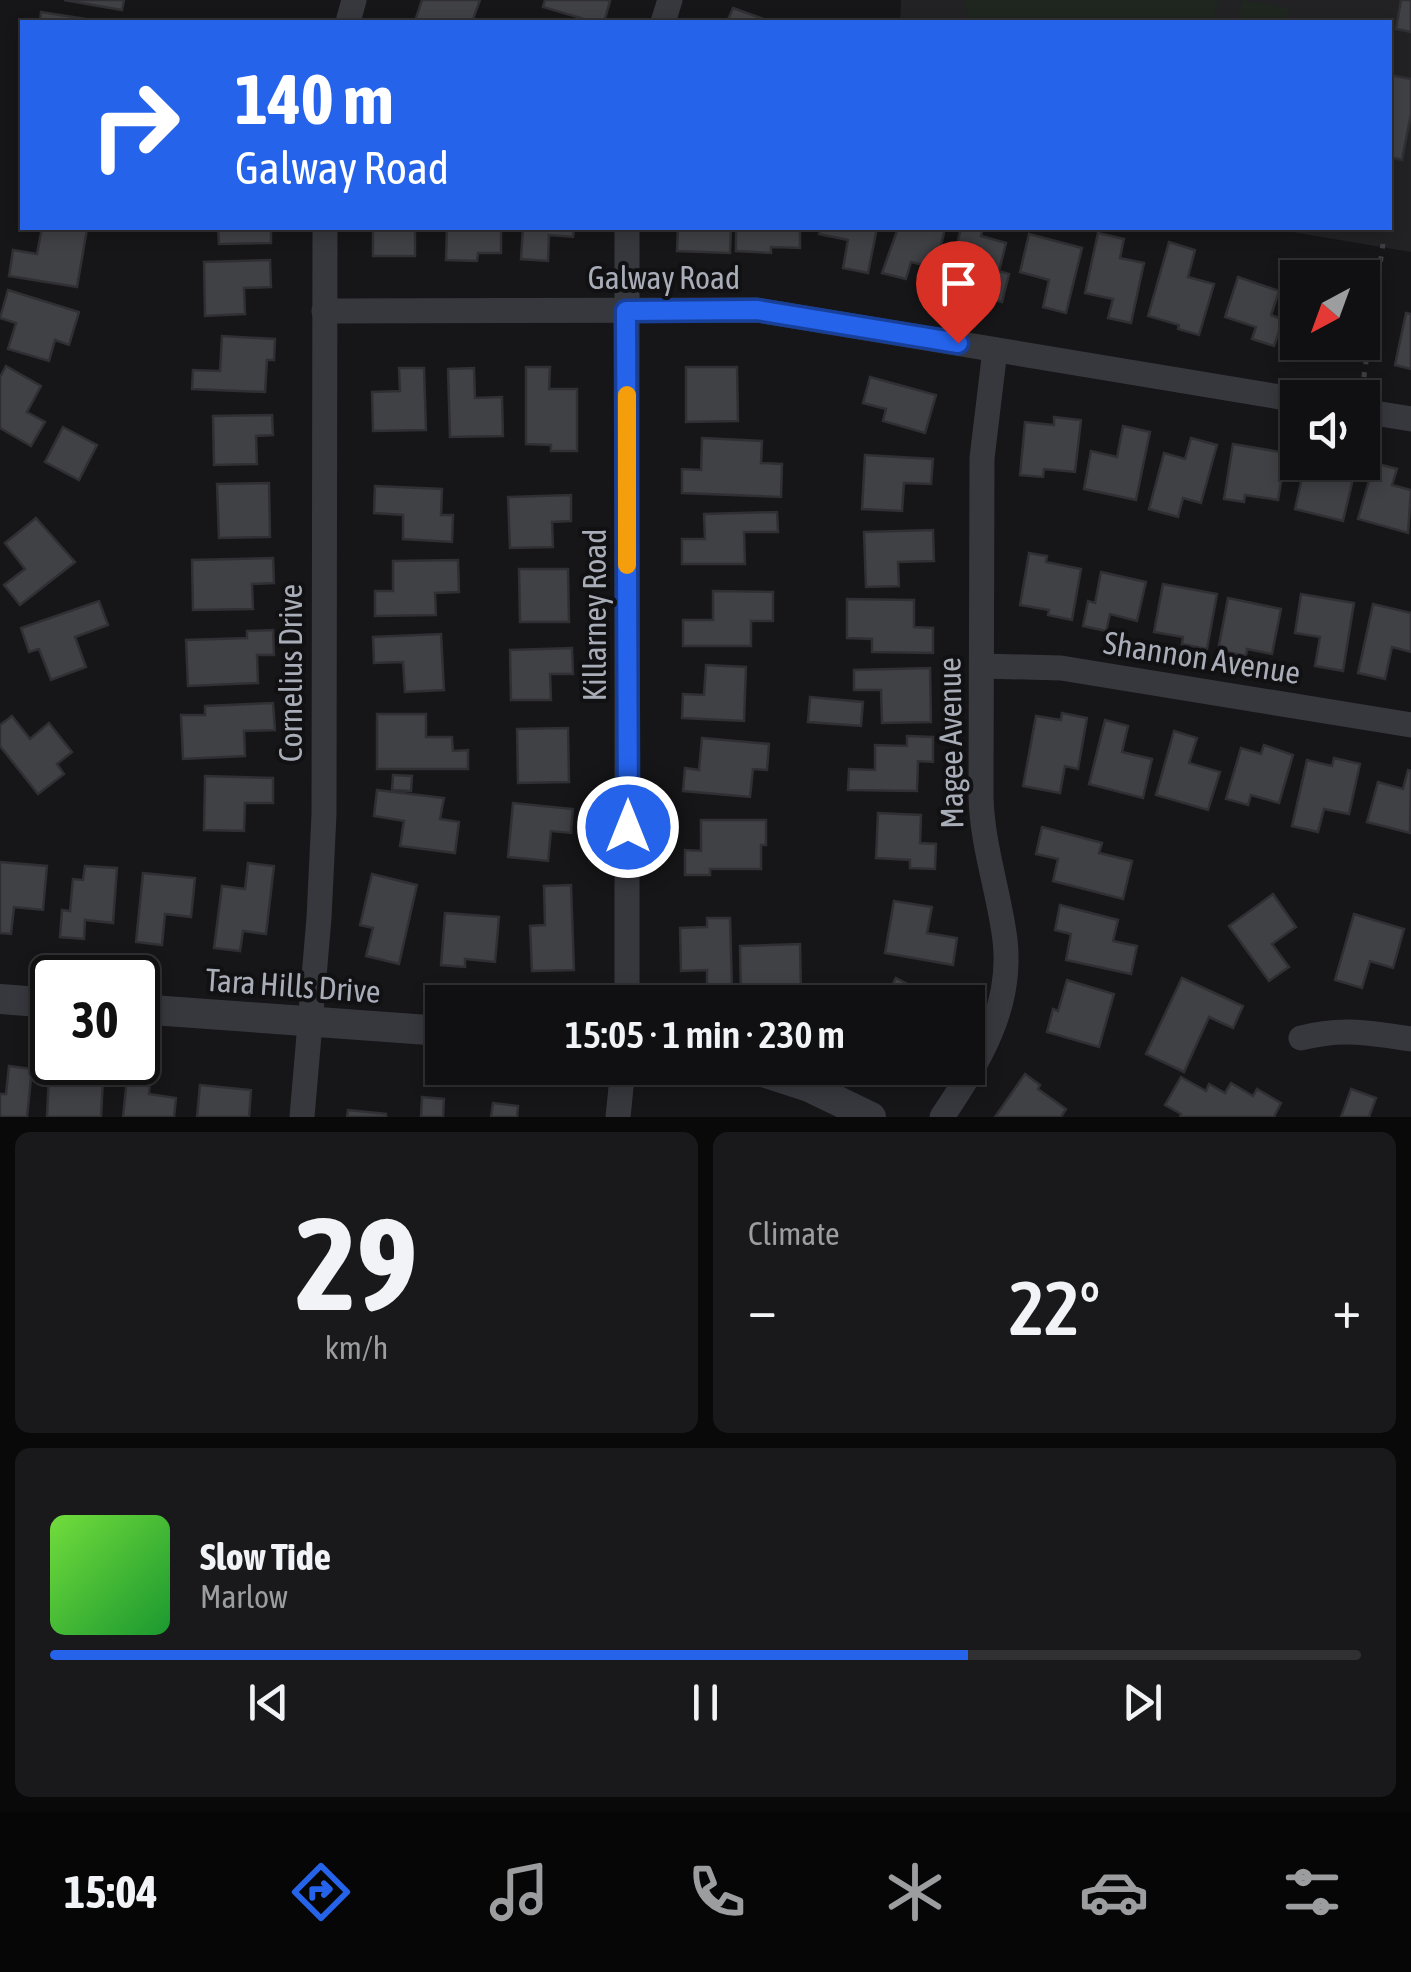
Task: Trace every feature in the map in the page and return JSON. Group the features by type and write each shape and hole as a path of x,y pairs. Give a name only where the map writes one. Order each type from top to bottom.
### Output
{"street":[{"name":"Cornelius Drive","path":"302,1117 324,814 325,230"},
{"name":"Killarney Road","path":"627,230 628,985"},
{"name":"Galway Road","path":"324,311 757,310 1280,397"},
{"name":"Magee Avenue","path":"942,1117 986,1046 1000,1008 1007,970 1005,939 981,822 982,458 995,350"},
{"path":"1380,414 1411,419"},
{"name":"Shannon Avenue","path":"982,666 1061,668 1411,724"},
{"path":"0,1000 30,1002"},
{"name":"Tara Hills Drive","path":"160,1011 425,1030"},
{"path":"1301,1038 1349,1030 1411,1039"},
{"path":"618,1117 621,1085"},
{"path":"803,1085 872,1117"}],"path":[{"path":"1362,380 1384,244"}],"shaded area":[{"path":"901,0 1411,0 1411,252 1281,230 1392,230 1392,20 900,20"},
{"path":"963,0 1218,0 1213,20 969,20"},
{"path":"1242,0 1289,8 1286,20 1238,20"}],"building":[{"path":"64,0 124,0 122,10"},
{"path":"422,0 480,0 473,20 415,20"},
{"path":"545,0 610,1 605,20 587,20 543,7"},
{"path":"1401,0 1411,0 1411,32 1396,29"},
{"path":"733,8 766,20 728,20"},
{"path":"41,12 93,20 40,20"},
{"path":"1392,75 1411,79 1411,114 1402,160 1392,158"},
{"path":"42,230 87,230 77,287 9,276 13,250 37,254"},
{"path":"218,230 271,230 271,243 219,244"},
{"path":"373,230 415,230 415,256 373,256"},
{"path":"447,230 501,230 501,253 478,253 477,261 446,260"},
{"path":"523,230 574,230 573,237 549,235 548,261 521,259"},
{"path":"678,230 731,230 730,253 677,251"},
{"path":"736,230 800,230 800,248 771,247 771,253 736,251"},
{"path":"820,230 877,230 868,273 843,268 848,240 819,234"},
{"path":"897,230 945,230 936,268 911,262 906,279 882,273"},
{"path":"960,230 982,230 981,236 1006,243 999,271 1009,274 1002,302 979,296 983,281 950,272"},
{"path":"1098,233 1124,239 1120,258 1144,263 1131,323 1108,318 1113,299 1085,293"},
{"path":"1029,234 1082,248 1066,313 1043,307 1049,280 1020,272"},
{"path":"1169,242 1195,250 1188,277 1214,284 1199,335 1148,316"},
{"path":"270,260 271,287 244,288 245,314 205,316 204,262"},
{"path":"1238,277 1279,291 1271,315 1280,319 1274,346 1252,339 1256,327 1225,317"},
{"path":"8,290 79,312 69,345 55,340 49,361 8,349 16,323 0,318"},
{"path":"1406,313 1411,314 1411,369 1395,365"},
{"path":"222,336 275,339 274,360 267,360 265,392 192,389 193,370 220,371"},
{"path":"6,366 41,386 27,412 45,422 31,446 0,428 0,377"},
{"path":"526,367 550,367 549,389 577,389 577,451 551,451 551,445 526,444"},
{"path":"686,367 737,367 738,421 686,422"},
{"path":"399,368 424,368 426,430 373,431 372,392 400,391"},
{"path":"474,368 475,398 502,397 503,436 450,437 448,369"},
{"path":"870,377 936,395 925,433 883,421 886,409 863,403"},
{"path":"272,415 273,435 256,436 257,464 214,465 213,416"},
{"path":"1054,417 1081,420 1075,472 1044,469 1043,477 1020,475 1025,422 1054,425"},
{"path":"1123,426 1150,432 1136,500 1084,489 1091,451 1117,457"},
{"path":"63,427 97,445 79,480 45,462"},
{"path":"702,438 762,441 761,463 782,464 781,497 682,493 682,469 701,470"},
{"path":"1191,438 1217,445 1201,503 1183,498 1178,517 1149,509 1164,453 1185,459"},
{"path":"1233,444 1280,452 1278,500 1245,495 1244,502 1224,499"},
{"path":"865,455 933,459 931,484 904,483 902,511 862,509"},
{"path":"1380,465 1397,469 1392,485 1411,490 1408,533 1358,519 1369,480 1380,480"},
{"path":"1302,480 1353,480 1343,521 1295,509"},
{"path":"269,483 270,537 219,538 217,484"},
{"path":"375,486 442,489 441,515 453,515 452,542 403,539 403,515 374,513"},
{"path":"571,495 571,521 552,522 553,547 510,548 508,497"},
{"path":"777,512 778,532 744,532 745,564 682,564 682,539 705,539 704,514"},
{"path":"36,518 75,562 20,605 4,585 25,569 5,543"},
{"path":"933,530 934,561 898,562 899,586 866,587 864,532"},
{"path":"1029,553 1047,556 1046,562 1081,569 1072,620 1048,615 1049,610 1020,605"},
{"path":"273,558 274,583 252,584 253,609 193,610 192,560"},
{"path":"458,560 459,592 435,593 436,615 375,616 375,591 393,591 393,561"},
{"path":"519,569 568,569 569,622 520,622"},
{"path":"1101,572 1146,582 1137,621 1110,614 1106,631 1083,626 1088,601 1095,603"},
{"path":"1163,584 1217,594 1207,649 1182,644 1183,637 1154,632"},
{"path":"713,591 773,592 773,621 751,621 751,646 683,646 683,620 713,620"},
{"path":"1301,594 1354,603 1343,671 1315,666 1320,637 1295,633"},
{"path":"1228,598 1281,609 1272,654 1247,649 1246,656 1218,650"},
{"path":"847,599 914,600 914,627 933,628 933,653 872,652 872,639 847,638"},
{"path":"99,601 108,625 75,637 86,667 51,680 39,649 29,652 21,628"},
{"path":"1373,604 1411,613 1411,652 1392,647 1385,679 1358,673"},
{"path":"273,630 274,655 257,655 258,683 188,686 186,640 247,638 247,631"},
{"path":"441,634 444,690 405,692 403,662 374,663 373,637"},
{"path":"572,648 573,674 550,674 551,700 511,700 510,650"},
{"path":"706,665 746,667 744,721 682,718 683,694 704,695"},
{"path":"930,668 931,722 882,723 881,690 854,690 854,670"},
{"path":"810,697 863,702 861,726 808,722"},
{"path":"273,703 275,730 244,731 245,756 183,759 181,715 205,715 205,706"},
{"path":"1062,713 1087,718 1078,769 1065,766 1060,793 1023,786 1036,716 1061,720"},
{"path":"377,714 426,714 426,737 452,737 453,751 468,750 468,769 377,769"},
{"path":"12,716 30,739 49,723 72,752 57,764 64,774 38,794 0,746 0,725"},
{"path":"1105,720 1128,726 1122,752 1152,759 1143,798 1089,784"},
{"path":"568,728 569,782 518,783 517,729"},
{"path":"1174,731 1197,738 1189,763 1220,772 1208,810 1156,795"},
{"path":"907,736 933,737 933,762 918,761 917,791 848,790 849,769 875,770 875,745 907,746"},
{"path":"702,738 769,744 767,770 753,769 750,797 683,791 685,768 699,770"},
{"path":"1264,745 1293,755 1279,803 1251,795 1248,805 1226,799 1241,748 1261,754"},
{"path":"1334,758 1360,764 1349,814 1324,809 1318,832 1292,826 1307,760 1332,766"},
{"path":"1408,770 1410,833 1367,822 1378,782 1403,789"},
{"path":"393,775 412,776 411,791 392,790"},
{"path":"205,776 273,778 273,803 245,803 244,831 204,830"},
{"path":"377,790 444,798 440,819 459,822 455,853 400,846 404,821 374,816"},
{"path":"513,803 573,809 571,833 551,831 548,861 508,857"},
{"path":"878,813 921,815 920,843 936,844 935,869 910,868 910,860 876,858"},
{"path":"701,820 766,820 761,869 710,869 710,875 685,875 685,850 701,851"},
{"path":"1042,827 1102,843 1099,853 1132,861 1123,899 1053,881 1058,859 1036,854"},
{"path":"0,862 47,866 43,910 14,907 11,934 0,933"},
{"path":"248,863 274,866 266,934 243,931 240,951 214,948 222,886 245,889"},
{"path":"85,866 117,868 113,923 85,920 84,939 60,937 62,910 70,911 73,879 83,880"},
{"path":"143,873 195,878 191,917 165,914 162,945 136,942"},
{"path":"372,874 417,885 399,964 366,956 373,928 360,925"},
{"path":"571,885 574,970 532,971 530,926 545,925 544,886"},
{"path":"1273,894 1296,927 1272,944 1289,967 1269,981 1229,926"},
{"path":"894,901 932,907 927,933 957,938 953,965 885,953"},
{"path":"1060,905 1118,920 1113,941 1137,946 1131,974 1066,960 1071,934 1055,930"},
{"path":"445,913 499,917 495,962 465,959 465,967 441,965"},
{"path":"1354,914 1404,929 1393,968 1370,961 1362,988 1335,980"},
{"path":"707,918 730,918 732,985 707,985 707,970 681,971 680,928 707,927"},
{"path":"800,944 801,985 741,985 740,946"},
{"path":"1182,978 1243,1006 1233,1028 1209,1017 1184,1072 1146,1054"},
{"path":"1067,980 1114,994 1099,1047 1047,1032"},
{"path":"9,1066 30,1069 27,1117 0,1117 0,1094 6,1094"},
{"path":"1025,1074 1066,1109 1061,1117 995,1117"},
{"path":"1181,1077 1206,1091 1209,1084 1225,1093 1231,1083 1253,1096 1257,1089 1281,1103 1274,1117 1180,1117 1165,1105"},
{"path":"49,1085 103,1085 101,1117 47,1117"},
{"path":"126,1085 150,1085 149,1094 176,1098 174,1117 123,1117"},
{"path":"200,1085 251,1090 249,1117 197,1117"},
{"path":"1351,1089 1376,1098 1369,1117 1341,1117"},
{"path":"422,1097 444,1099 443,1117 421,1117"},
{"path":"493,1103 518,1106 517,1117 491,1117"},
{"path":"348,1110 386,1114 386,1117 347,1117"}],"slow traffic":[{"path":"627,395 627,565"}],"route":[{"path":"628,827 626,311 757,310 958,343"}]}
